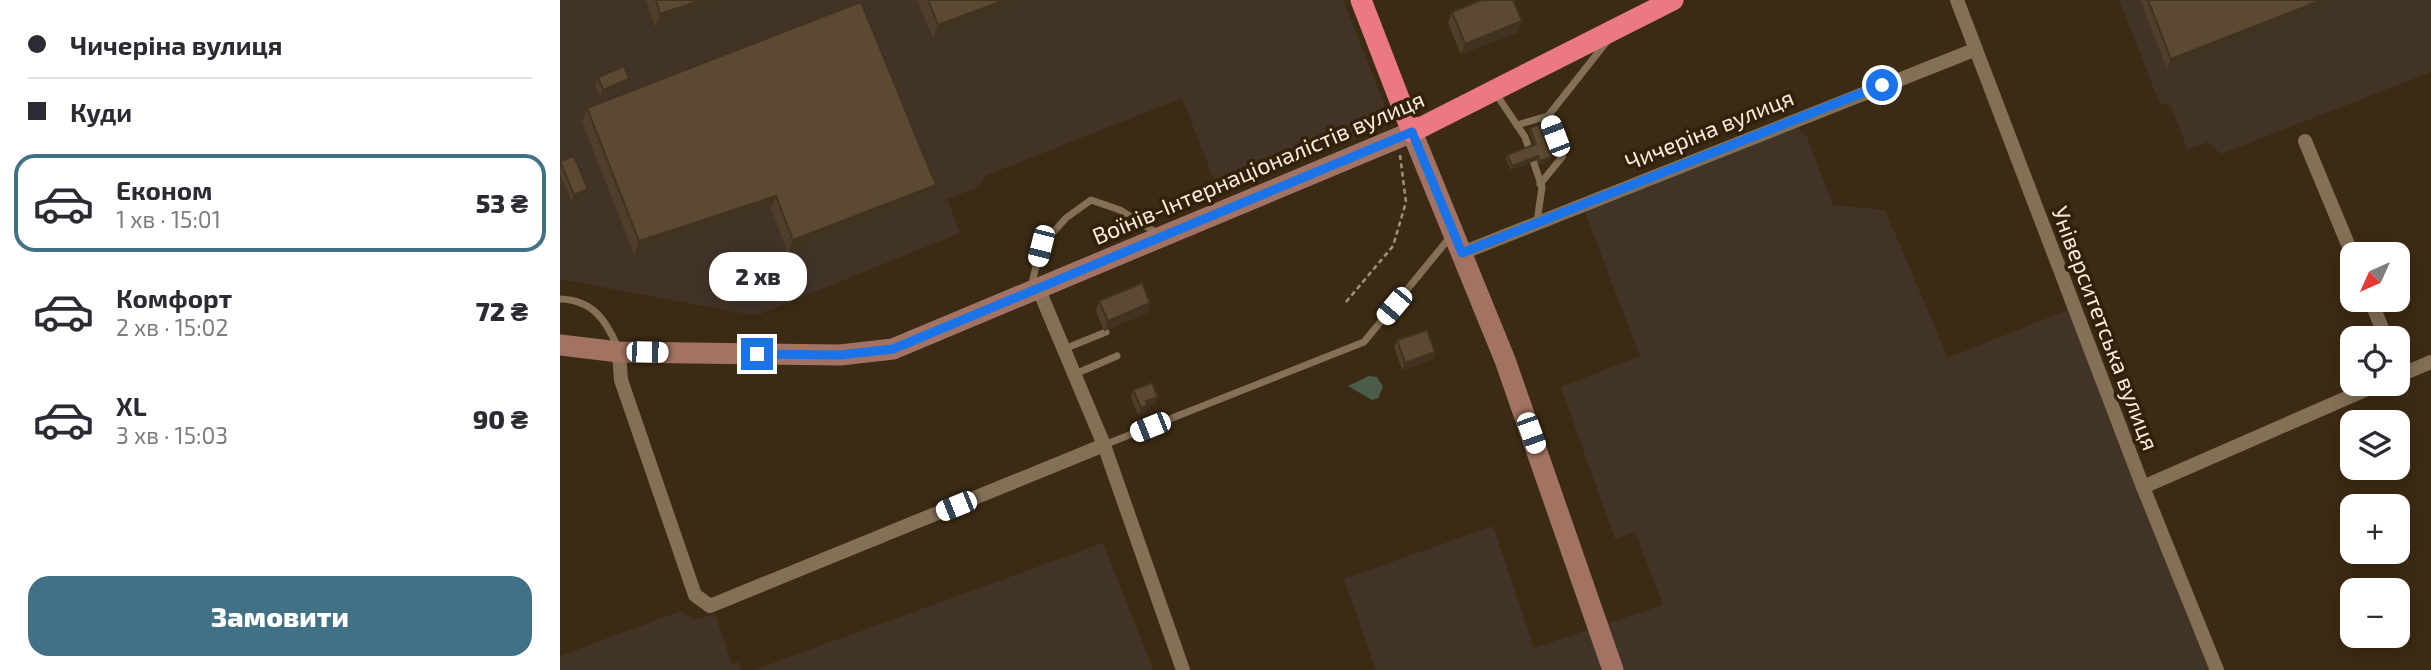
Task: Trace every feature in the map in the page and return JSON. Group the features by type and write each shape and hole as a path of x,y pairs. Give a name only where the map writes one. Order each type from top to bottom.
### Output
{"highway":[{"path":"1362,0 1405,135"},
{"name":"Воїнів-Інтернаціоналістів вулиця","path":"1405,135 1673,0"}],"main road":[{"path":"1405,135 1454,233 1505,360 1613,670"},
{"name":"Воїнів-Інтернаціоналістів вулиця","path":"560,345 619,352 840,355 893,349 1405,135"}],"street":[{"name":"Університетська вулиця","path":"1957,0 2143,487 2217,670"},
{"name":"Чичеріна вулиця","path":"1462,253 1974,50"},
{"path":"2305,141 2347,242"},
{"path":"1034,292 1064,349 1104,445 1183,670"},
{"path":"619,352 621,380 695,595 709,606 1104,445"},
{"path":"2410,369 2431,362"},
{"path":"2143,487 2351,396"}],"lane":[{"path":"1517,125 1548,116 1619,26"},
{"path":"1494,90 1525,137 1541,184 1537,222"},
{"path":"1541,184 1563,156 1548,116"},
{"path":"1034,292 1041,246 1066,218 1091,200 1120,210 1164,237"},
{"path":"1104,445 1364,342 1454,233"},
{"path":"560,299 571,299 593,307 607,323 619,352"},
{"path":"1064,349 1107,332"},
{"path":"1075,374 1117,356"}],"path":[{"path":"1346,302 1392,246 1406,202 1405,135"}],"shaded area":[{"path":"560,0 1343,0 1392,124 1290,166 1218,190 1182,98 987,175 976,188 947,199 960,233 760,314 746,314 560,279"},
{"path":"2119,0 2431,0 2431,72 2221,154 2208,142 2188,150 2170,105 2160,104"},
{"path":"1793,123 1807,137 1833,205 1885,210 1948,358 2070,309 2215,670 1376,670 1344,579 1493,526 1534,648 1663,605 1635,531 1615,539 1561,387 1640,356 1583,207"},
{"path":"1103,543 1153,670 754,670"},
{"path":"681,611 694,620 715,614 732,665 739,662 741,670 560,670 560,656"}],"green space":[{"path":"1369,376 1377,377 1383,387 1378,398 1372,400 1348,386"}],"building":[{"path":"656,0 702,0 660,14"},
{"path":"928,0 1005,0 938,25"},
{"path":"1482,0 1513,0 1522,21 1465,44 1452,12"},
{"path":"2148,0 2322,0 2171,59"},
{"path":"861,2 936,185 793,240 776,196 639,241 587,108"},
{"path":"624,66 629,79 603,90 598,77"},
{"path":"1539,124 1552,157 1540,161 1538,156 1512,166 1507,155 1536,144 1530,128"},
{"path":"574,156 588,189 574,195 560,161"},
{"path":"1142,283 1150,303 1108,321 1099,301"},
{"path":"1427,330 1435,352 1405,363 1397,340"},
{"path":"1152,383 1158,397 1146,401 1148,405 1141,408 1133,390"}],"route":[{"path":"757,354 840,355 893,349 1412,132 1462,253 1882,85"}]}
